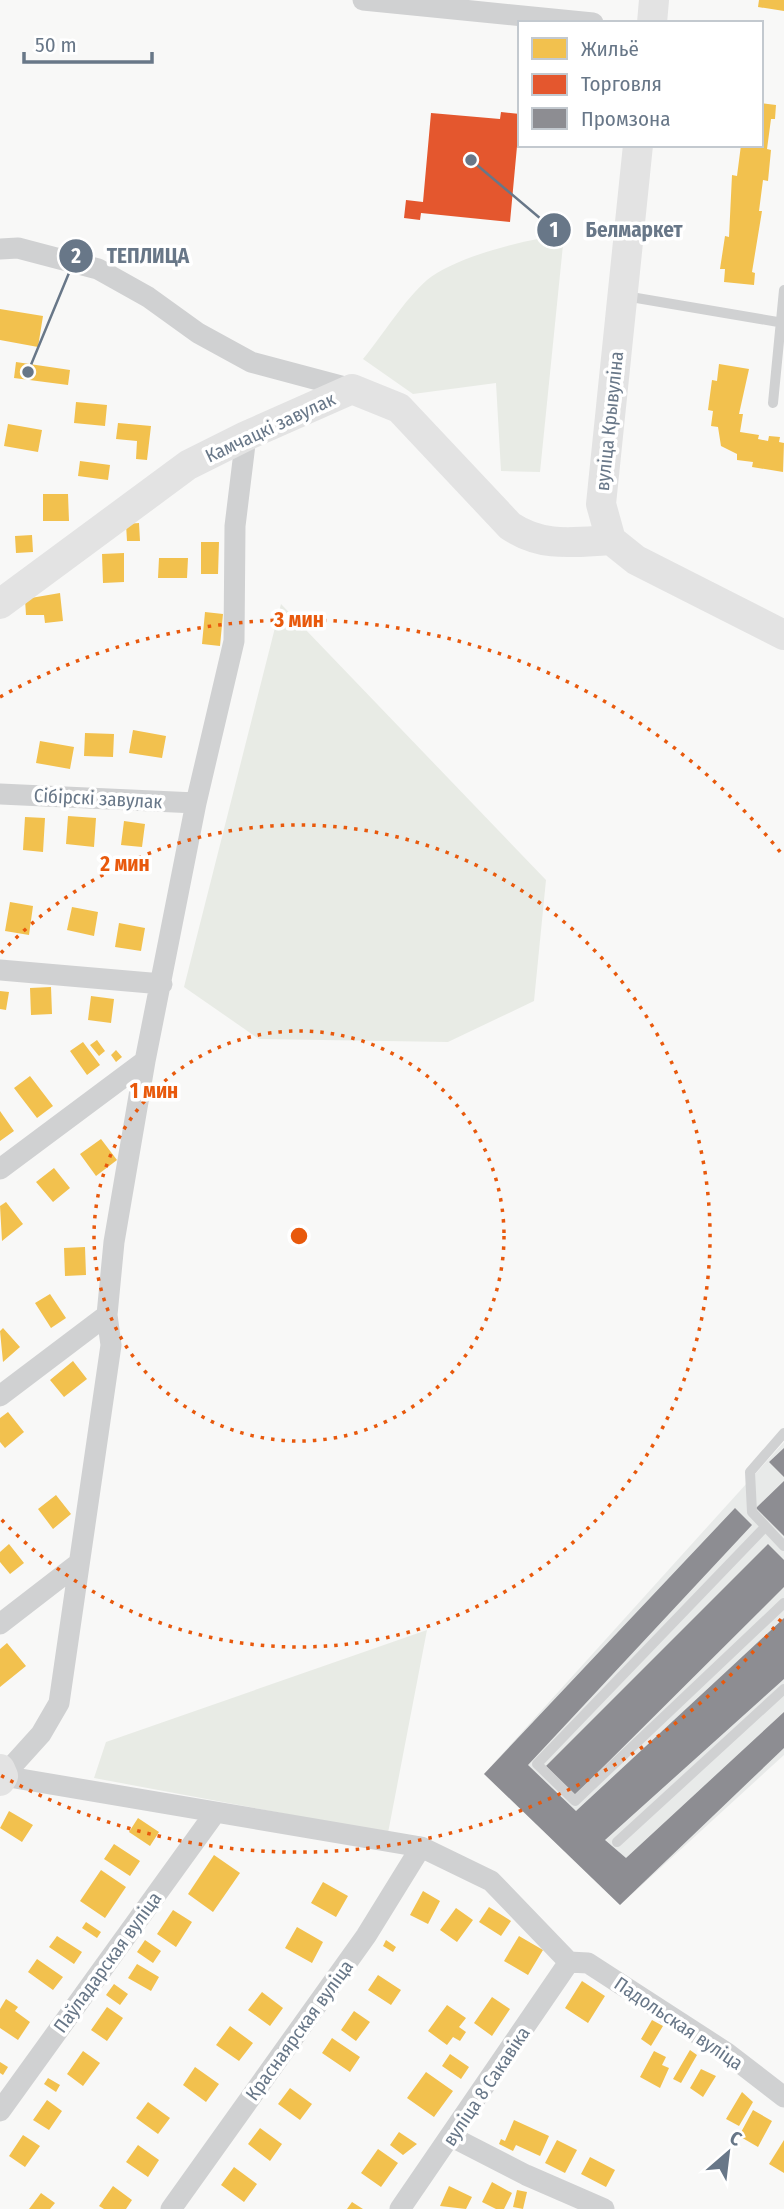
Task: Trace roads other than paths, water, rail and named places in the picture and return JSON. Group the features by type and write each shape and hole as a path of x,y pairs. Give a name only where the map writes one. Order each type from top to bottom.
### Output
{"main road":[{"path":"652,21 654,0"},
{"name":"вуліца Крывуліна","path":"611,540 601,503 638,147"},
{"name":"Камчацкі завулак","path":"0,604 188,465 352,389 399,408 510,526 528,538 554,544 611,540"},
{"path":"611,540 636,560 784,635"}],"street":[{"path":"363,0 573,21"},
{"path":"0,249 18,248 97,269 148,298 198,333 251,362 352,389"},
{"path":"1,1775 41,1734 59,1703 111,1345 107,1315 114,1242 145,1061 196,803 234,641 235,526 246,436"},
{"name":"Сібірскі завулак","path":"0,794 196,803"},
{"path":"0,970 162,984"},
{"path":"0,1169 145,1061"},
{"path":"0,1395 107,1315"},
{"path":"0,1624 79,1563"},
{"path":"1,1775 215,1814 421,1847 491,1881 569,1962"},
{"name":"Паўладарская вуліца","path":"0,2111 215,1814"},
{"name":"Краснаярская вуліца","path":"171,2209 366,1936 421,1847"},
{"name":"Падольская вуліца","path":"569,1962 588,1964 599,1970 716,2046 784,2097"},
{"name":"вуліца 8 Сакавіка","path":"400,2209 452,2137 569,1962"},
{"path":"452,2137 526,2175 604,2209"}],"lane":[{"path":"772,403 784,290"},
{"path":"621,295 782,323"},
{"path":"784,1433 750,1472 752,1512 784,1546"},
{"path":"765,1527 537,1764 575,1801 784,1603"},
{"path":"617,1842 784,1689"}],"place":[{"name":"Белмаркет","path":"471,160"},
{"name":"ТЕПЛИЦА","path":"28,372"}]}
